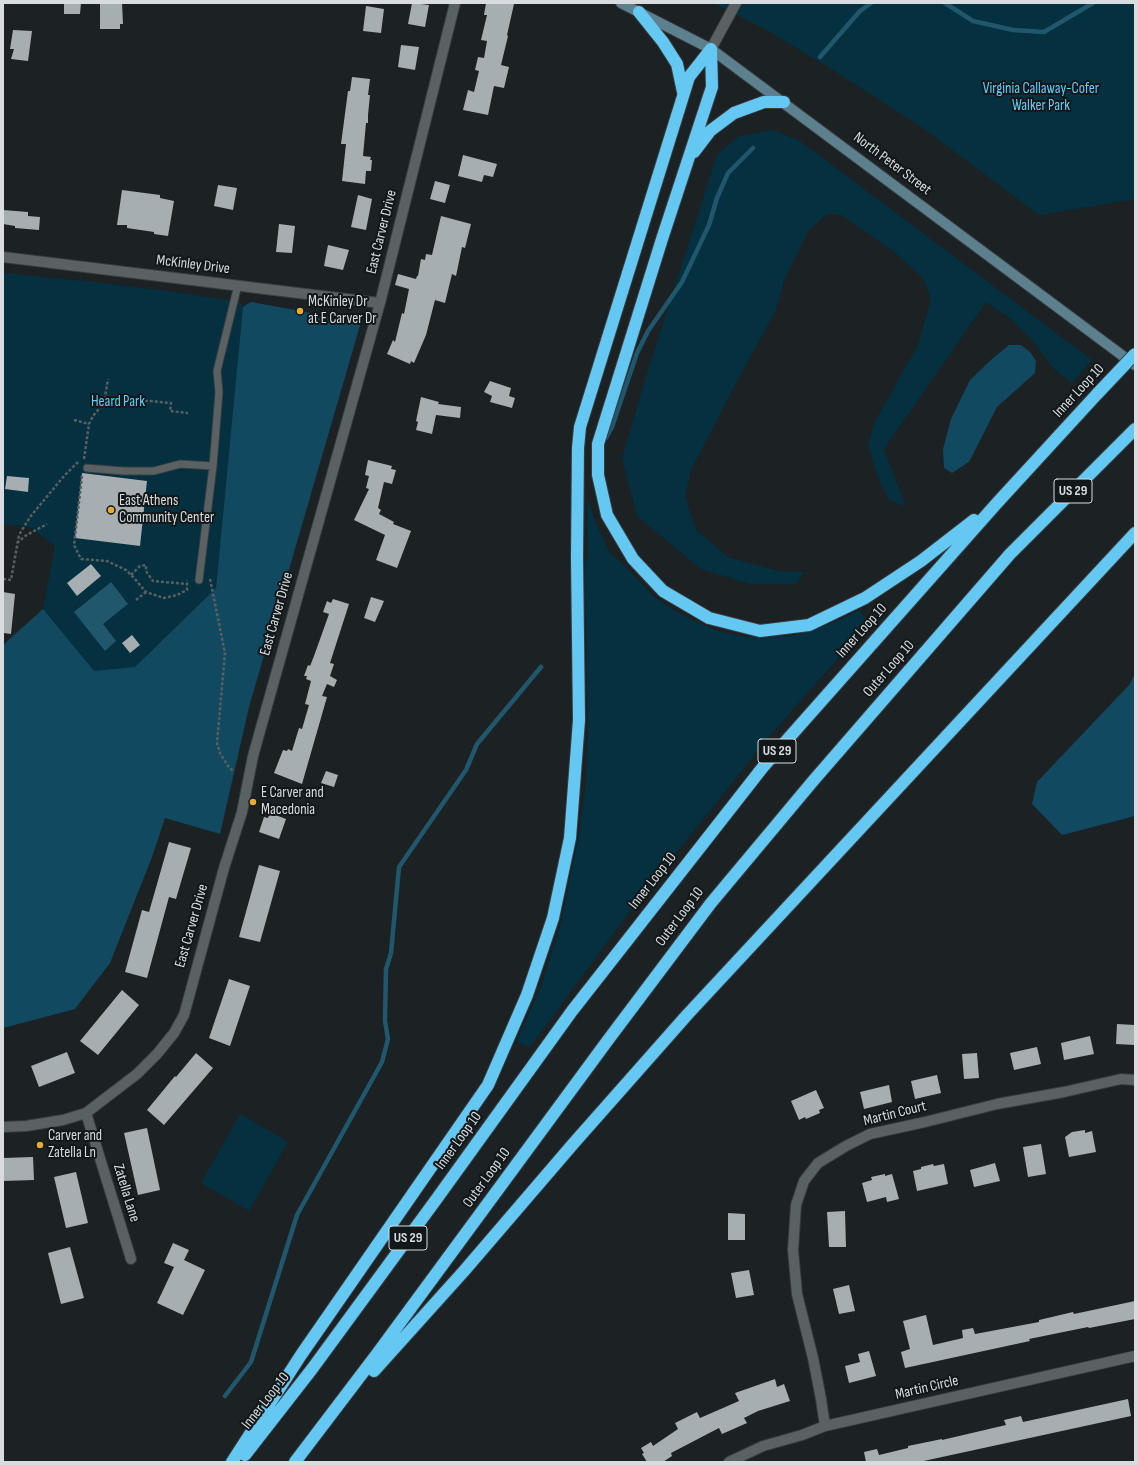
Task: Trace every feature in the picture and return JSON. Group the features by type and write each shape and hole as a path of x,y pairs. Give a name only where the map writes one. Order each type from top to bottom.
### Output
{"highway":[{"path":"639,12 663,42 677,64 682,80 683,93"},
{"path":"232,1462 301,1355 488,1085 527,995 553,918 570,838 579,720 577,542 578,448 580,427 683,93 689,76 712,48"},
{"path":"712,48 712,87 662,239 598,444 598,475 607,515 633,559 663,591 709,618 760,631 809,625 865,598 921,561 997,503"},
{"path":"688,160 710,131 734,113 764,102 784,102"},
{"name":"Inner Loop 10","path":"239,1462 312,1369 572,1011 758,773 997,503 1135,354"},
{"name":"Outer Loop 10","path":"295,1462 377,1354 608,1040 711,903 813,781 1010,554 1135,429"},
{"path":"313,1437 464,1271 573,1144 687,1015 1135,533"}],"street":[{"name":"East Carver Drive","path":"3,1127 26,1126 63,1120 86,1113 142,1069 174,1033 184,1015 224,868 242,812 253,756 380,303 456,3"},
{"name":"North Peter Street","path":"621,3 712,48 1135,365"},
{"path":"712,48 736,3"},
{"name":"McKinley Drive","path":"3,257 380,303"},
{"name":"Martin Court","path":"824,1426 821,1399 813,1358 796,1294 793,1250 796,1205 804,1181 818,1163 846,1146 870,1134 997,1104 1064,1092 1121,1079 1135,1080"},
{"name":"Zatella Lane","path":"86,1113 131,1259"},
{"name":"Martin Circle","path":"729,1462 763,1446 802,1435 824,1426 1135,1356"}],"lane":[{"path":"199,580 213,466 219,392 217,371 238,285"},
{"path":"84,468 154,471 180,464 213,466"}],"path":[{"path":"108,379 104,403 93,416 89,424 74,545 81,559 107,561 126,570 146,592 164,598 177,595 186,590 188,578 210,581"},
{"path":"106,397 171,403 170,411 188,413"},
{"path":"74,420 89,424"},
{"path":"3,579 11,580 19,535 30,518 74,466"},
{"path":"17,543 25,536 47,524"},
{"path":"131,575 140,566 146,565 146,571 153,581 187,584"},
{"path":"211,575 210,581 225,653 218,743 220,753 228,766 234,772"},
{"path":"136,600 146,592"}],"green space":[{"name":"Virginia Callaway-Cofer Walker Park","path":"713,3 1135,3 1135,199 1039,215 923,128 767,30"},
{"path":"773,130 800,141 1092,360 1072,383 1054,369 1033,341 1012,320 986,302 884,449 906,507 889,500 878,478 868,445 874,423 918,345 931,299 923,278 893,251 840,214 827,214 808,231 784,281 776,310 691,470 685,497 696,530 728,557 778,571 804,572 796,584 750,584 701,569 637,516 622,458 648,370 717,155 739,136"},
{"name":"Heard Park","path":"3,273 175,292 240,302 243,307 216,588 135,667 94,672 43,609 55,546 30,527 3,524"},
{"path":"587,498 598,528 610,553 623,564 652,595 672,609 694,621 718,631 740,636 761,637 792,636 817,629 859,610 869,623 768,738 630,911 529,1048 517,1041 541,987 561,923 580,830 586,784 588,730 585,562 588,558"},
{"path":"240,1114 288,1142 249,1211 201,1183"}],"shaded area":[{"path":"251,302 361,322 249,707 220,834 165,818 152,857 110,963 75,1009 3,1028 3,645 43,609 94,671 135,667 216,588 243,307"},
{"path":"1009,345 1021,345 1030,352 1036,361 1035,373 997,407 969,462 952,473 944,468 943,449 951,419 970,380"},
{"path":"111,582 128,604 103,624 116,641 105,651 74,612"},
{"path":"1135,674 1135,816 1062,835 1032,804 1037,782 1129,685"}],"building":[{"path":"64,3 81,3 80,14 64,14"},
{"path":"100,3 122,3 123,24 120,24 120,29 100,29"},
{"path":"412,3 429,5 425,27 408,24"},
{"path":"486,3 514,4 501,65 509,67 504,88 494,86 488,115 463,110 468,90 474,92 479,71 475,70 478,57 484,58 487,41 481,40 487,15 484,15"},
{"path":"366,6 384,9 381,33 363,31"},
{"path":"13,30 32,31 28,61 11,59 14,49 10,49"},
{"path":"401,45 419,47 415,70 398,67"},
{"path":"352,77 370,79 368,95 370,95 368,123 366,123 363,156 371,157 370,160 372,160 371,171 366,171 365,184 342,181 346,144 341,144 348,91 350,91"},
{"path":"463,155 497,164 493,177 484,175 482,182 458,176"},
{"path":"435,181 450,185 445,203 430,199"},
{"path":"218,185 237,188 233,210 214,206"},
{"path":"122,190 160,195 160,198 174,201 168,236 154,234 154,232 127,228 127,225 117,225"},
{"path":"358,195 372,199 366,230 351,227"},
{"path":"3,210 28,212 28,216 40,217 39,230 15,228 15,226 3,224"},
{"path":"441,216 471,224 465,248 462,247 456,276 452,274 445,303 435,300 426,335 414,363 411,361 410,364 387,354 393,340 395,342 402,313 404,314 409,289 395,285 398,274 416,279 418,276 421,259 425,260 426,254 432,255"},
{"path":"279,224 295,226 292,253 276,252"},
{"path":"328,245 349,250 343,270 324,266"},
{"path":"490,381 511,388 509,396 515,398 512,408 490,402 492,396 484,392"},
{"path":"421,397 439,402 438,404 461,407 460,418 436,415 432,434 416,430 418,422 416,421"},
{"path":"368,460 392,466 391,469 396,470 392,484 384,482 378,508 381,510 379,514 394,522 393,524 411,531 397,568 376,560 385,535 354,520 369,489 366,488 369,476 365,475"},
{"name":"East Athens Community Center","path":"82,473 147,481 140,546 75,538"},
{"path":"7,476 29,478 28,492 5,489"},
{"path":"91,564 101,576 77,596 67,583"},
{"path":"3,592 15,594 11,634 3,633"},
{"path":"371,597 384,601 375,622 364,618"},
{"path":"333,599 349,604 330,663 334,664 330,676 337,680 334,687 327,684 322,696 327,697 302,784 274,773 283,750 287,751 288,749 292,751 299,728 302,729 309,705 305,704 311,681 306,679 307,676 304,676 308,665 310,666 329,614 323,612 327,601 331,603"},
{"path":"132,635 140,645 130,653 122,643"},
{"path":"326,771 338,775 334,787 321,783"},
{"path":"270,813 286,819 279,839 259,832 264,817 268,818"},
{"path":"169,842 191,848 176,899 169,897 147,978 125,972 142,910 149,912"},
{"path":"259,865 280,871 260,942 239,937"},
{"path":"229,979 250,986 230,1046 209,1038"},
{"path":"122,990 139,1005 98,1055 80,1041"},
{"path":"1117,1024 1135,1025 1135,1045 1116,1044"},
{"path":"1090,1036 1094,1054 1064,1060 1061,1043"},
{"path":"1037,1047 1041,1064 1014,1070 1010,1053"},
{"path":"67,1052 75,1073 39,1087 31,1066"},
{"path":"196,1053 213,1068 164,1125 147,1110"},
{"path":"977,1053 979,1078 964,1079 962,1054"},
{"path":"937,1075 941,1093 915,1099 911,1081"},
{"path":"889,1085 892,1102 864,1109 860,1092"},
{"path":"816,1090 824,1108 819,1110 820,1113 806,1119 805,1117 799,1120 791,1101"},
{"path":"147,1128 160,1190 138,1195 124,1133"},
{"path":"1085,1130 1085,1133 1092,1131 1096,1152 1069,1157 1065,1137 1072,1132"},
{"path":"1041,1144 1046,1174 1028,1177 1023,1147"},
{"path":"33,1157 34,1180 3,1181 3,1158"},
{"path":"995,1163 1000,1181 974,1187 970,1170"},
{"path":"933,1164 934,1166 944,1164 948,1184 917,1191 913,1171"},
{"path":"76,1172 88,1223 66,1228 54,1177"},
{"path":"885,1174 885,1176 892,1174 899,1199 887,1202 886,1197 867,1202 862,1183 872,1180 871,1177"},
{"path":"845,1211 846,1247 829,1247 827,1212"},
{"path":"728,1213 745,1214 745,1240 728,1240"},
{"path":"173,1243 189,1250 184,1260 205,1270 183,1315 157,1303 174,1267 164,1263"},
{"path":"70,1247 84,1298 61,1304 48,1253"},
{"path":"749,1270 754,1295 736,1298 731,1273"},
{"path":"849,1285 855,1311 839,1314 833,1289"},
{"path":"1135,1301 1135,1319 1029,1339 1030,1341 905,1368 901,1352 910,1349 903,1321 926,1315 933,1345 963,1338 962,1330 973,1328 975,1334 1039,1322 1039,1320 1073,1312 1074,1314"},
{"path":"869,1351 876,1376 849,1383 845,1366 860,1362 858,1354"},
{"path":"775,1379 777,1387 784,1384 790,1401 758,1411 744,1418 747,1423 722,1434 719,1428 671,1453 672,1456 663,1462 647,1462 642,1454 644,1453 641,1448 651,1442 653,1446 678,1429 675,1423 697,1412 700,1418 739,1401 735,1393"},
{"path":"1128,1399 1131,1416 919,1462 866,1462 864,1452 877,1449 879,1455 908,1448 908,1446 942,1440 1006,1425 1004,1420 1021,1416 1023,1422"}],"waterway":[{"path":"820,57 860,11 871,3"},
{"path":"945,3 973,21 1013,30 1044,32 1093,3"},
{"path":"606,438 612,427 637,353 648,331 682,282 709,225 717,198 728,173 753,148"},
{"path":"225,1396 251,1362 297,1215 382,1062 388,1039 385,1021 386,969 391,953 399,867 466,770 477,744 541,667"}],"place":[{"name":"McKinley Dr at E Carver Dr","path":"300,311"},
{"name":"East Athens Community Center","path":"111,510"},
{"name":"E Carver and Macedonia","path":"253,802"},
{"name":"Carver and Zatella Ln","path":"40,1145"}]}
